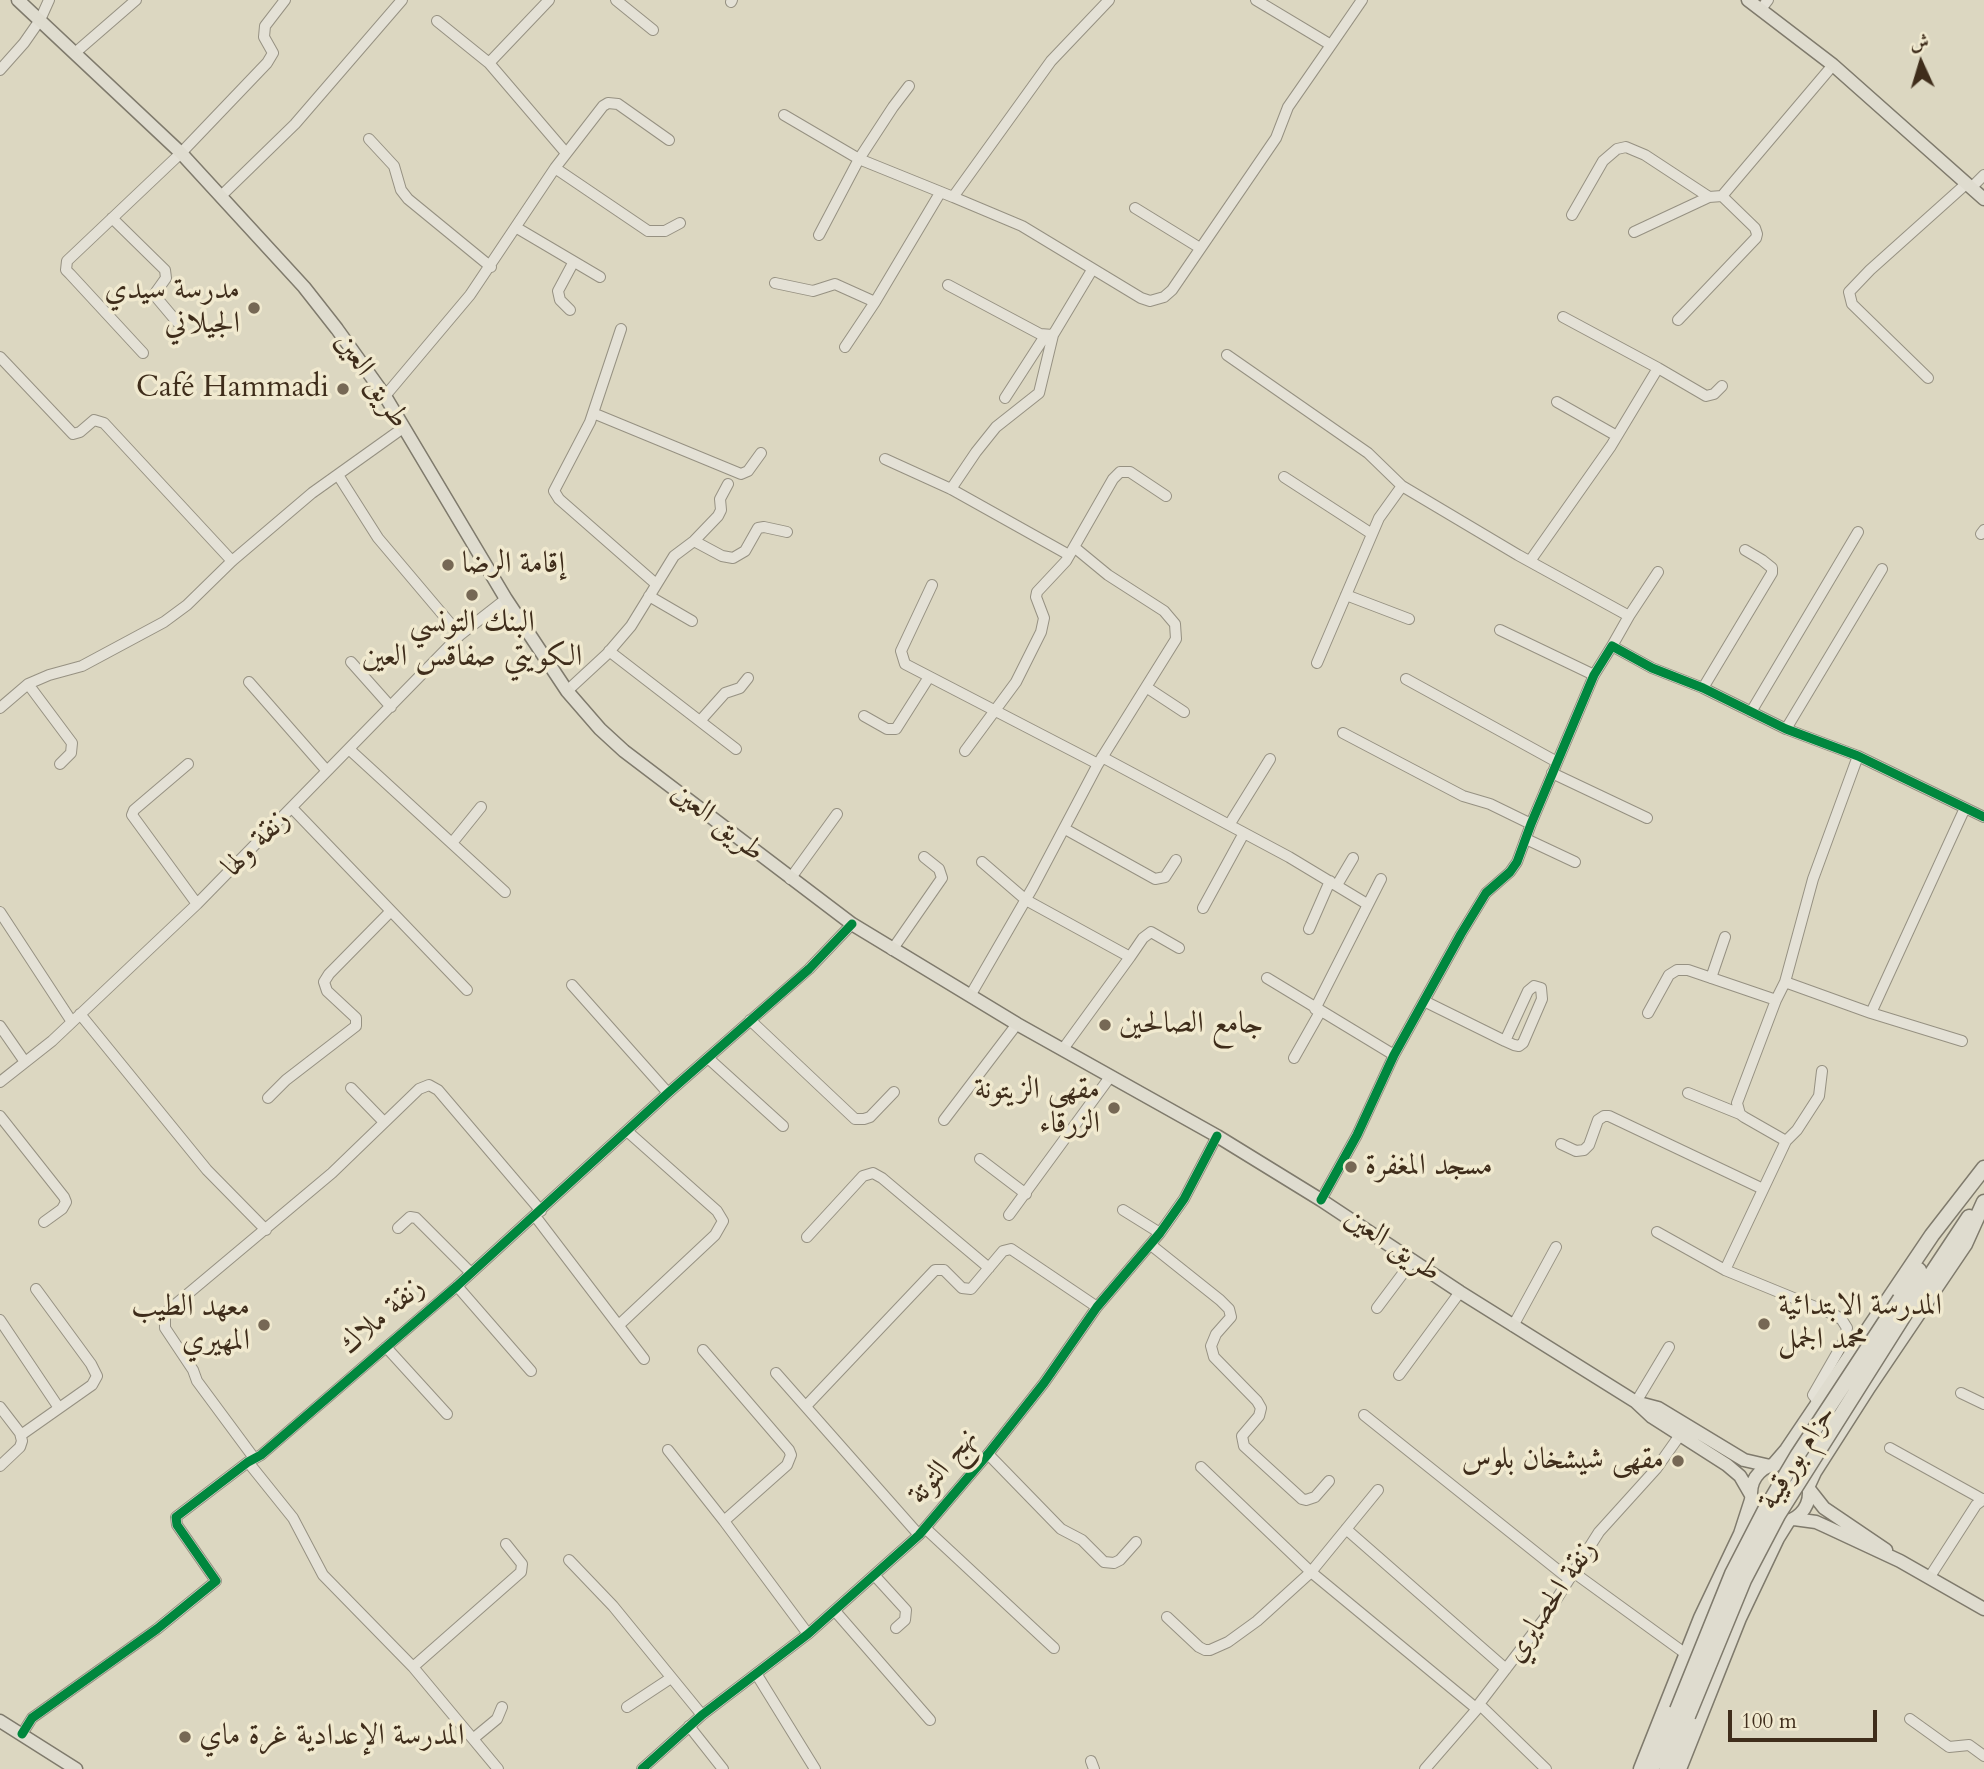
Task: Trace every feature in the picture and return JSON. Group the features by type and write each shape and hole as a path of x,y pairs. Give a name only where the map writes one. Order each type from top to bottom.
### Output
{"highway":[{"name":"حزام بورقيبة","path":"1652,1769 1683,1713 1744,1580 1778,1515 1984,1168"},
{"path":"1772,1466 1787,1450 1932,1235 1984,1168"},
{"name":"حزام بورقيبة","path":"1905,1303 1984,1194"},
{"path":"1809,1487 1869,1386 1965,1244 1984,1202"},
{"path":"1641,1769 1686,1654 1744,1526 1752,1498"},
{"path":"1679,1769 1739,1618 1777,1538 1791,1520"},
{"name":"حزام بورقيبة","path":"1667,1769 1683,1713"}],"main road":[{"name":"طريق العين","path":"18,0 181,153 304,287 384,396 506,598 567,691 600,729 624,751 852,924 1017,1024 1217,1136 1321,1200 1513,1326 1636,1402 1652,1417 1727,1465 1740,1476 1752,1498"},
{"path":"1748,0 1765,5 1984,199"},
{"name":"طريق العين","path":"1636,1402 1658,1408 1744,1460 1772,1466"},
{"path":"1900,1561 1828,1527 1791,1520 1768,1520 1759,1514 1752,1498 1756,1478 1772,1466 1788,1465 1796,1469 1803,1475 1824,1508 1900,1561 1984,1609"},
{"path":"1791,1520 1804,1511 1809,1487"},
{"path":"0,1721 76,1769"}],"street":[{"path":"0,70 40,19 49,0"},
{"path":"76,52 136,0"},
{"path":"143,353 66,270 67,261 181,153 267,63 273,53 264,37 265,26 285,0"},
{"path":"221,196 295,124 402,0"},
{"path":"489,63 549,0"},
{"path":"616,0 653,30"},
{"path":"953,197 1051,61 1109,0"},
{"path":"1256,0 1331,45"},
{"path":"784,115 859,159 1022,226 1141,298 1155,300 1172,290 1276,138 1288,107 1362,0"},
{"path":"437,21 489,63 566,153"},
{"path":"1634,232 1709,197 1721,196 1833,65"},
{"path":"819,235 859,159 892,107 909,86"},
{"path":"384,396 464,303 491,267 555,168 603,106 608,103 618,104 669,140"},
{"path":"369,139 394,166 404,195 491,267"},
{"path":"1572,215 1603,160 1617,149 1626,147 1645,155 1709,197"},
{"path":"555,168 648,231 665,231 680,223"},
{"path":"1928,379 1852,304 1849,292 1870,271 1984,175"},
{"path":"845,347 940,192"},
{"path":"1678,320 1756,238 1755,228 1721,196"},
{"path":"1135,208 1200,247"},
{"path":"112,218 165,270 166,278 156,292 156,297 177,323"},
{"path":"517,228 600,277"},
{"path":"570,310 560,300 558,291 573,263"},
{"path":"1005,398 1092,270"},
{"path":"775,283 813,291 835,284 875,302"},
{"path":"948,285 1049,335"},
{"path":"1563,317 1706,396 1714,394 1722,386"},
{"path":"621,329 593,413 570,464 555,489 555,494 656,584"},
{"path":"951,489 996,428 1039,393 1049,335"},
{"path":"1227,355 1368,453 1402,486 1629,616"},
{"path":"0,357 73,434 80,432 94,420 104,423 232,561"},
{"path":"1530,561 1617,436 1658,368"},
{"path":"1557,402 1617,436"},
{"path":"593,413 741,474 748,471 761,453"},
{"path":"0,708 28,684 82,666 153,629 187,605 232,561 312,493 403,428"},
{"path":"885,458 1071,551 1164,611 1175,624 1176,639 1100,760 1026,900 970,996"},
{"path":"965,751 1016,682 1041,632 1044,618 1036,597 1037,592 1071,551 1112,479 1120,472 1136,475 1166,496"},
{"path":"338,475 378,538 460,635"},
{"path":"1284,477 1372,534"},
{"path":"567,691 631,626 674,556 694,541 720,513 720,499 728,484"},
{"path":"1317,663 1379,518 1402,486"},
{"path":"694,541 722,556 733,558 745,551 758,528 787,532"},
{"path":"1751,712 1858,532"},
{"path":"1703,688 1773,573 1772,568 1745,550"},
{"path":"1786,729 1882,569"},
{"path":"1321,1200 1357,1135 1394,1055 1486,892 1514,866 1594,675 1658,572"},
{"path":"932,585 903,645 901,656 905,664 1229,825 1367,904"},
{"path":"1346,595 1409,619"},
{"path":"649,596 692,621"},
{"name":"زنقة ولها","path":"0,1082 76,1018 197,904 460,635 506,598"},
{"path":"1500,630 1594,675"},
{"path":"1612,646 1653,668 1703,688 1786,729 1858,755 1984,817"},
{"path":"609,651 736,748"},
{"path":"351,662 391,707"},
{"path":"864,716 887,729 896,729 929,677"},
{"path":"700,721 724,693 740,688 748,678"},
{"path":"1406,679 1557,762"},
{"path":"249,682 327,771"},
{"path":"28,684 72,743 73,750 60,764"},
{"path":"1146,687 1184,712"},
{"path":"1343,733 1463,796 1490,804 1531,824"},
{"path":"350,750 505,892"},
{"path":"1740,1114 1737,1103 1776,1000 1786,982 1813,879 1858,755"},
{"path":"1229,825 1270,759"},
{"path":"188,764 134,810 132,815 197,904"},
{"path":"1552,773 1647,818"},
{"path":"452,843 481,807"},
{"path":"292,808 467,990"},
{"path":"1871,1013 1965,808"},
{"path":"790,879 836,814"},
{"path":"1065,829 1155,879 1165,877 1176,860"},
{"path":"1203,908 1244,833"},
{"path":"1525,839 1575,862"},
{"path":"892,950 942,878 939,869 924,857"},
{"path":"1309,929 1333,883 1353,858"},
{"path":"982,862 1026,900 1130,957"},
{"path":"1294,1058 1381,879"},
{"path":"0,912 76,1018 207,1170 266,1230"},
{"path":"268,1098 285,1080 356,1026 356,1018 327,991 324,982 390,912"},
{"name":"زنقة ملاك","path":"22,1734 32,1718 157,1629 216,1581 177,1525 176,1517 251,1460 457,1286 668,1093 809,969 852,924"},
{"path":"1063,1049 1146,934 1151,932 1179,948"},
{"path":"1711,978 1725,937"},
{"path":"1648,1013 1672,971 1682,969 1776,1000"},
{"path":"1267,978 1394,1055"},
{"path":"1786,982 1871,1013 1962,1041"},
{"path":"572,985 668,1093"},
{"path":"1424,1001 1505,1041 1516,1046 1523,1043 1542,999 1542,988 1534,986 1528,991 1505,1041"},
{"path":"750,1020 855,1119 870,1117 894,1092"},
{"path":"944,1119 1017,1024"},
{"path":"0,1026 25,1062"},
{"path":"708,1058 783,1126"},
{"path":"1725,1270 1786,1141 1817,1100 1821,1090 1822,1071"},
{"path":"1009,1215 1111,1077"},
{"path":"498,1769 413,1667 323,1575 293,1518 197,1381 193,1370 164,1328 165,1313 331,1173 419,1089 429,1085 435,1087 538,1214 644,1359"},
{"path":"351,1088 384,1122"},
{"path":"1688,1093 1740,1114 1786,1141"},
{"path":"0,1116 64,1197 66,1202 62,1209 44,1222"},
{"path":"1561,1144 1576,1151 1584,1150 1589,1145 1598,1120 1609,1116 1763,1189"},
{"path":"619,1325 715,1235 723,1221 716,1211 627,1132"},
{"name":"نهج التوتة","path":"642,1769 702,1715 808,1634 922,1531 988,1454 1044,1383 1097,1307 1160,1233 1184,1199 1217,1136"},
{"path":"980,1158 1026,1194"},
{"path":"807,1237 863,1176 873,1172 989,1268"},
{"path":"1123,1210 1160,1233"},
{"path":"398,1228 407,1219 416,1218 471,1273"},
{"path":"1657,1231 1725,1270 1835,1315 1845,1324 1844,1341 1813,1395 1819,1403"},
{"path":"1151,1245 1229,1310 1231,1318 1216,1334 1211,1346 1214,1357 1261,1408 1259,1416 1242,1436 1244,1446 1302,1499 1315,1497 1329,1481"},
{"path":"1513,1326 1556,1247"},
{"path":"807,1405 935,1270 944,1270 962,1288 968,1290 977,1284 1003,1251 1011,1248 1097,1307"},
{"path":"1377,1308 1413,1259"},
{"path":"457,1286 531,1371"},
{"path":"21,1435 92,1385 97,1377 91,1364 36,1289"},
{"path":"1399,1375 1460,1292"},
{"path":"0,1320 59,1408"},
{"path":"386,1347 447,1414"},
{"path":"1636,1402 1669,1347"},
{"path":"703,1350 791,1452 791,1460 787,1465 724,1521"},
{"path":"776,1373 922,1531 1054,1648"},
{"path":"1961,1393 1984,1404"},
{"path":"0,1407 21,1435 22,1441 20,1447 0,1466"},
{"path":"1364,1415 1571,1575 1686,1654"},
{"name":"زنقة الحصايري","path":"1425,1769 1478,1707 1545,1619 1600,1532 1656,1469 1680,1435"},
{"path":"1890,1448 1983,1499 1929,1578"},
{"path":"668,1450 808,1634"},
{"path":"988,1454 1061,1529 1082,1540 1104,1562 1114,1563 1120,1560 1136,1542"},
{"path":"1201,1467 1311,1572 1478,1707 1546,1769"},
{"path":"1167,1617 1199,1647 1210,1650 1228,1642 1311,1572 1378,1490"},
{"path":"1346,1529 1506,1669"},
{"path":"413,1667 521,1572 522,1564 506,1544"},
{"path":"569,1560 601,1594 702,1715"},
{"path":"875,1576 906,1610 905,1620 896,1628"},
{"path":"835,1611 930,1720"},
{"path":"757,1675 815,1769"},
{"path":"627,1707 671,1678"},
{"path":"474,1738 497,1719 502,1707"},
{"path":"1910,1719 1949,1747 1969,1745 1984,1756"},
{"path":"689,1726 723,1769"}],"cycle path":[{"path":"1321,1200 1357,1135 1394,1055 1461,934 1486,893 1510,872 1517,862 1594,675 1612,646 1652,668 1703,688 1786,729 1858,756 1984,817"},
{"path":"22,1734 32,1718 157,1629 216,1581 177,1525 176,1517 261,1455 457,1286 668,1093 809,969 852,924"},
{"path":"642,1769 702,1715 808,1634 919,1535 988,1454 1044,1383 1097,1307 1160,1233 1184,1199 1217,1136"}],"place":[{"name":"مدرسة سيدي الجيلاني","path":"254,308"},
{"name":"Café Hammadi","path":"343,389"},
{"name":"إقامة الرضا","path":"448,565"},
{"name":"البنك التونسي الكويتي صفاقس العين","path":"472,595"},
{"name":"جامع الصالحين","path":"1105,1025"},
{"name":"مقهى الزيتونة الزرقاء","path":"1114,1108"},
{"name":"مسجد المغفرة","path":"1351,1167"},
{"name":"المدرسة الابتدائية محمد الجمل","path":"1764,1324"},
{"name":"معهد الطيب المهيري","path":"264,1325"},
{"name":"مقهى شيشخان بلوس","path":"1678,1461"},
{"name":"المدرسة الإعدادية غرة ماي","path":"185,1737"}]}
